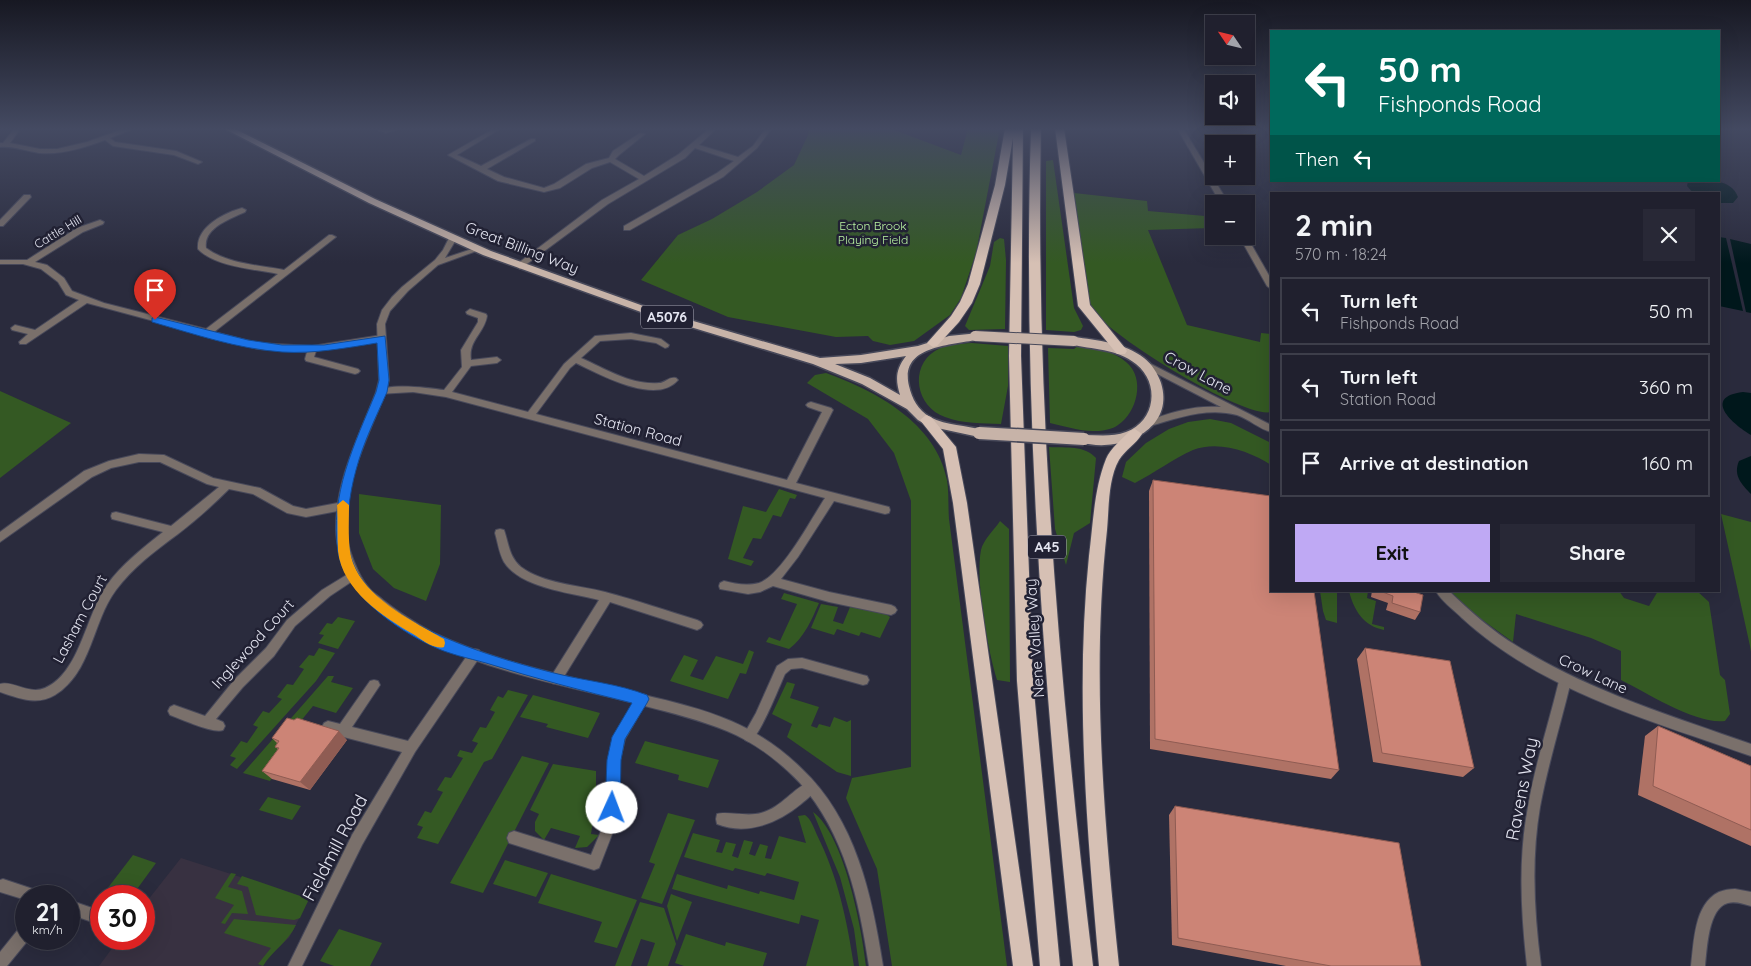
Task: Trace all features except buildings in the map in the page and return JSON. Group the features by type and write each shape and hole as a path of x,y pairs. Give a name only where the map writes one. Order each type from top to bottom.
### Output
{"highway":[{"path":"932,342 955,319 966,303 974,284 1002,173"},
{"name":"Nene Valley Way","path":"1017,173 1015,356 1025,671 1050,966"},
{"name":"Nene Valley Way","path":"1035,173 1034,240 1043,484 1054,680 1082,966"},
{"path":"1065,173 1084,306 1121,351"},
{"path":"926,420 949,447 960,503 1023,966"},
{"path":"1109,966 1098,845 1092,727 1092,618 1106,479 1113,458 1135,434"}],"main road":[{"name":"Great Billing Way","path":"317,173 372,201 520,266 645,310 817,361 866,381 910,406 926,420"},
{"path":"910,406 902,385 902,373 908,361 919,350 932,342 975,336 1097,342 1121,351 1140,362 1151,375 1158,396 1158,408 1150,423 1135,434 1111,441 979,433 951,429 926,420"},
{"name":"Great Billing Way","path":"817,361 860,359 919,350"}],"street":[{"path":"489,173 501,179 544,190 556,186 578,173"},
{"path":"634,173 644,179"},
{"path":"520,266 594,210 653,173"},
{"path":"627,228 674,203 691,190 722,173"},
{"path":"1207,173 1220,195"},
{"path":"0,224 27,196"},
{"path":"242,210 205,233 200,242 202,249 208,254 285,273"},
{"name":"Cattle Hill","path":"28,263 80,230 100,222"},
{"path":"207,333 332,237"},
{"path":"453,238 449,250 433,266 401,291 388,307 381,324 384,380 350,469 343,506 344,553 353,575 375,602 392,615 436,642 556,679 642,699 726,725 749,736 784,762 811,787 842,836 858,876 876,966"},
{"path":"1248,245 1270,284"},
{"path":"433,266 460,254 478,249"},
{"path":"0,262 28,263 49,270 61,280 69,293 85,300 258,346 312,349 382,338"},
{"path":"23,342 85,300"},
{"path":"446,394 464,374 467,363 465,350 487,315 470,312"},
{"path":"15,328 35,333"},
{"path":"530,416 575,359 594,340 604,336 631,336 658,341 665,345"},
{"path":"312,349 309,359 355,371"},
{"path":"575,359 589,364 608,376 635,384 662,387 673,380"},
{"path":"467,363 497,360"},
{"name":"Crow Lane","path":"1140,362 1270,428"},
{"name":"Station Road","path":"381,392 413,389 446,394 885,510"},
{"path":"790,484 828,410 811,405"},
{"name":"Crow Lane","path":"1150,423 1179,411 1195,409 1240,413"},
{"path":"0,538 88,474 120,462 138,458 161,458 211,481 256,491 291,510 306,513 343,506"},
{"name":"Lasham Court","path":"4,688 40,696 63,682 83,650 110,590 135,560 174,532 227,485"},
{"path":"724,586 741,591 755,589 772,581 788,562 832,496"},
{"path":"116,516 174,532"},
{"path":"500,533 506,556 511,564 522,572 548,583 607,597 697,625"},
{"name":"Inglewood Court","path":"206,723 239,683 270,652 291,623 326,593 353,575"},
{"path":"772,581 830,597 891,610"},
{"name":"Crow Lane","path":"1442,592 1490,635 1565,681 1626,707 1751,750"},
{"path":"556,679 607,597"},
{"name":"Fieldmill Road","path":"296,966 340,870 411,748 475,654"},
{"path":"749,736 760,717 781,670 788,664 802,663 863,680"},
{"name":"Ravens Way","path":"1534,966 1530,937 1529,849 1534,806 1565,681"},
{"path":"343,731 374,685"},
{"path":"514,838 594,863 612,819 614,760 619,737 642,699"},
{"path":"174,711 219,726"},
{"path":"328,727 411,748"},
{"path":"722,819 753,822 766,819 783,812 811,787"},
{"path":"3,886 15,890"},
{"path":"1698,966 1706,915 1714,902 1727,895 1751,899"},
{"path":"0,963 15,945"}],"shaded area":[{"path":"1688,182 1724,183 1735,191 1738,197 1733,203 1720,203 1720,192 1692,192 1687,186"},
{"path":"1720,237 1726,238 1743,311 1720,306"},
{"path":"1730,239 1751,244 1751,313 1746,312"},
{"path":"1743,392 1751,393 1751,435 1729,418 1724,411 1724,399"},
{"path":"1751,456 1751,494 1739,479 1737,466 1739,461"},
{"path":"181,858 309,899 289,938 269,955 263,966 99,966 111,950 155,950 155,891"}],"green space":[{"name":"Ecton Brook Playing Field","path":"783,173 991,173 976,253 961,298 950,315 914,341 890,345 873,341 868,336 836,337 728,317 641,280 678,235 712,219 757,192"},
{"path":"1046,173 1055,173 1074,308 1083,326 1081,330 1074,332 1046,330"},
{"path":"1074,193 1147,201 1148,211 1205,216 1205,228 1148,230 1187,325 1260,342 1261,333 1270,334 1270,412 1256,411 1205,389 1146,353 1100,319 1090,306 1088,300 1077,237"},
{"path":"1000,238 1004,239 1006,260 1005,329 969,330 965,326 990,266 994,242"},
{"path":"972,343 1008,346 1008,386 1001,424 966,422 945,417 935,412 922,396 919,376 927,358 943,347"},
{"path":"1079,345 1104,350 1116,355 1126,362 1136,377 1137,395 1134,404 1125,420 1113,428 1091,431 1050,423 1048,348 1074,349"},
{"path":"826,373 864,389 901,412 917,426 941,460 947,480 949,519 1007,966 892,966 877,869 846,798 852,778 911,767 911,501 894,453 868,419 807,383 815,375"},
{"path":"0,391 71,423 0,478"},
{"path":"1210,419 1231,423 1270,442 1270,464 1244,451 1213,446 1193,450 1135,483 1122,477 1126,462 1146,443 1169,429 1188,422"},
{"path":"1049,447 1081,449 1096,458 1090,523 1074,533 1066,565 1055,529"},
{"path":"779,489 797,495 795,499 790,498 781,517 773,515 761,539 753,538 743,558 754,561 751,566 728,559 743,506 766,512"},
{"path":"359,494 441,505 440,564 426,601 394,588 373,569 359,533"},
{"path":"1721,514 1751,522 1751,652 1750,646"},
{"path":"1000,521 1009,529 1010,682 997,680 986,634 981,597 980,563 982,546"},
{"path":"1320,592 1337,592 1337,623 1326,620"},
{"path":"1349,592 1368,592 1367,598 1376,601 1372,624 1384,627 1384,630 1365,621 1354,605"},
{"path":"1450,592 1620,592 1624,598 1649,606 1657,592 1698,592 1709,602 1720,675 1725,680 1730,714 1725,721 1701,718 1672,707 1621,680 1621,651 1591,638 1516,614 1513,642 1474,614"},
{"path":"784,593 819,603 803,634 789,649 766,642 769,637 780,641 797,604 781,599"},
{"path":"821,604 838,607 833,621 843,624 850,607 876,610 890,617 880,638 861,632 859,636 837,629 834,635 811,628"},
{"path":"338,617 355,621 338,649 318,643 324,635 319,634 327,623 332,624"},
{"path":"319,648 335,653 316,681 237,769 230,765 236,758 230,756 241,741 247,743 258,727 253,725 263,711 269,713 282,699 277,697 287,684 293,685 304,669 299,667 309,655 314,656"},
{"path":"749,650 754,652 746,674 740,673 728,699 670,681 684,655 698,660 690,676 703,680 716,656 743,664"},
{"path":"328,676 334,676 331,682 353,688 336,713 313,706 296,727 280,767 270,781 243,773"},
{"path":"787,682 795,684 790,698 819,707 811,726 817,728 819,724 830,727 834,717 847,722 851,720 851,776 837,772 787,737 792,724 772,714"},
{"path":"508,690 528,695 492,759 484,762 438,844 417,838 423,827 417,825 425,811 431,813 443,792 437,790 445,777 451,778 463,758 457,756 460,750 472,753 478,743 472,741 480,727 486,728 495,712 490,710 498,696 503,698"},
{"path":"533,695 600,713 588,738 546,727 548,724 520,717"},
{"path":"645,741 719,760 708,788 678,780 679,775 635,763"},
{"path":"522,756 549,763 483,893 450,883"},
{"path":"553,764 596,771 596,803 591,834 599,835 587,847 575,848 580,836 551,828 544,840 535,831 535,822 539,814 530,810"},
{"path":"268,797 301,806 292,820 259,810"},
{"path":"813,812 824,823 834,840 850,883 866,966 859,966 854,929 840,877"},
{"path":"668,813 695,820 662,904 641,898 655,864 649,862"},
{"path":"805,815 813,827 831,867 845,915 854,966 806,966 819,920 801,915 799,924 672,889 677,874 727,889 728,885 759,894 760,891 794,900 799,882 767,873 765,876 735,868 733,871 684,857 693,833 720,840 716,852 722,853 726,842 736,844 732,856 738,858 744,840 753,842 749,854 755,856 760,844 768,846 765,858 771,859 779,836 806,843 798,816"},
{"path":"133,855 156,863 140,885 110,885"},
{"path":"505,860 548,873 536,897 493,884"},
{"path":"231,873 236,874 228,887 242,891 248,914 232,913 225,924 221,923 234,905 215,898"},
{"path":"551,874 637,900 617,948 594,942 602,922 538,903"},
{"path":"242,876 309,899 300,918 294,920 256,915 248,887 237,884"},
{"path":"671,894 692,902 677,941 667,906"},
{"path":"640,902 664,908 676,944 668,966 647,966 655,943 641,939 631,966 615,966"},
{"path":"234,919 296,925 263,966 258,964 271,948 224,933"},
{"path":"339,929 382,943 370,966 334,966 320,961"},
{"path":"686,934 725,946 726,942 767,953 763,966 684,966 675,963"}],"slow traffic":[{"path":"343,505 342,536 344,553 353,575 375,602 407,626 439,643"}],"route":[{"path":"155,320 258,346 282,349 324,348 382,338 384,380 372,416 350,469 343,506 342,536 344,553 353,575 375,602 407,626 436,642 556,679 642,699 619,737 614,760 612,808"}]}
